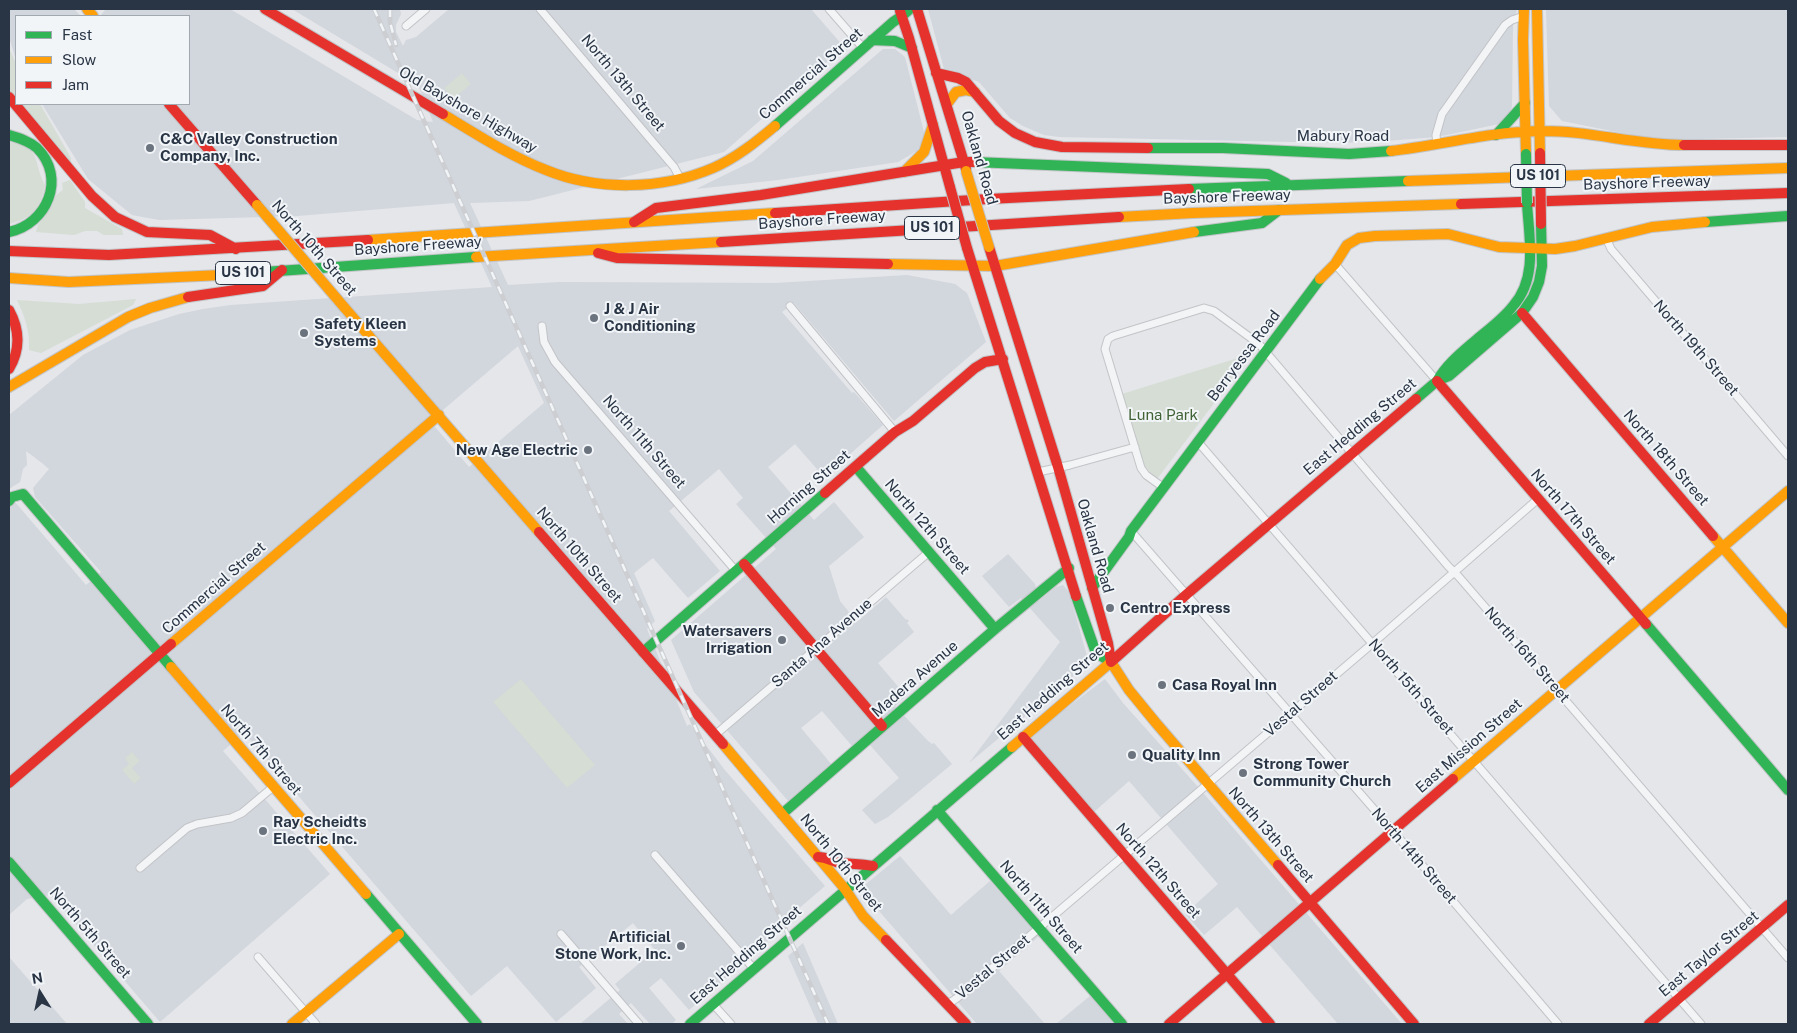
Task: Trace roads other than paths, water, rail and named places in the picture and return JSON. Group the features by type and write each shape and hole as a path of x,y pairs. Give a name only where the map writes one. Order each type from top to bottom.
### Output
{"main road":[{"name":"Old Bayshore Highway","path":"265,9 504,150 532,165 573,179 622,185 647,184 680,178 729,160"},
{"name":"Commercial Street","path":"729,160 774,127 901,12 910,9"},
{"name":"Oakland Road","path":"917,9 1058,467 1108,644 1110,662"},
{"path":"1537,9 1536,47 1540,131"},
{"name":"Oakland Road","path":"901,12 967,248 1069,568 1083,618 1096,653 1110,662"},
{"path":"1524,12 1526,132"},
{"path":"872,40 895,41 912,48"},
{"name":"Mabury Road","path":"936,73 958,78 966,82 999,121 1015,133 1035,142 1062,147 1223,148 1349,154 1399,150 1496,134 1540,131 1583,134 1658,146 1788,145"},
{"path":"947,104 956,92 966,90 976,92"},
{"path":"1496,134 1512,120 1525,103"},
{"path":"16,105 92,196 115,217 147,232 210,235 236,249"},
{"name":"North 10th Street","path":"170,105 715,735 845,889 850,900 966,1024"},
{"path":"904,172 924,152 933,125"},
{"name":"East Hedding Street","path":"1436,381 1449,376 1522,313 1533,297 1539,282 1543,248 1540,131"},
{"name":"East Hedding Street","path":"690,1024 1436,381 1444,367 1504,316 1522,294 1530,264 1526,132"},
{"path":"9,135 25,140 44,156 50,170 51,185 49,199 37,219 15,231 9,232"},
{"path":"633,223 656,208 904,172 965,166 1268,174 1288,184"},
{"name":"Bayshore Freeway","path":"9,251 109,255 236,249 988,199 1288,184 1788,168"},
{"name":"Bayshore Freeway","path":"9,278 69,282 116,281 1007,223 1280,210 1788,193"},
{"path":"585,250 617,258 995,266 1191,232 1262,223 1280,210"},
{"name":"Berryessa Road","path":"1092,588 1130,537 1131,531 1320,279 1335,264 1347,245 1359,238 1448,234 1499,247 1543,248 1575,246 1652,227 1788,216"},
{"path":"9,387 101,332 143,311 196,295 262,286 282,270"},
{"path":"9,310 16,322 19,336 17,354 9,369"},
{"name":"North 18th Street","path":"1522,313 1788,623"},
{"name":"Horning Street","path":"642,652 895,432 912,421 975,368 985,362 1003,359"},
{"name":"North 17th Street","path":"1436,381 1788,790"},
{"name":"Commercial Street","path":"9,783 439,415"},
{"name":"North 12th Street","path":"856,466 995,629"},
{"name":"East Mission Street","path":"1169,1024 1788,491"},
{"name":"North 7th Street","path":"9,501 12,497 23,494 477,1024"},
{"path":"744,564 882,726"},
{"name":"Madera Avenue","path":"782,814 995,629 1069,568"},
{"name":"North 13th Street","path":"1110,662 1129,690 1208,785 1414,1024"},
{"name":"North 12th Street","path":"1023,737 1270,1024"},
{"name":"North 11th Street","path":"937,810 1122,1024"},
{"path":"818,857 827,857 839,863 857,863 873,866"},
{"name":"North 5th Street","path":"9,862 148,1024"},
{"name":"East Taylor Street","path":"1649,1024 1788,906"},
{"path":"292,1024 399,934"}],"street":[{"path":"406,26 426,9"},
{"name":"North 13th Street","path":"540,9 674,167 680,178"},
{"path":"829,9 863,48"},
{"path":"1437,144 1436,135 1442,114 1505,25 1524,12"},
{"name":"North 19th Street","path":"1606,238 1611,249 1788,456"},
{"name":"North 17th Street","path":"1335,264 1436,381"},
{"path":"790,306 895,432"},
{"name":"North 16th Street","path":"1135,447 1105,349 1108,339 1204,308 1214,310 1259,344 1351,454 1558,690 1788,958"},
{"name":"North 11th Street","path":"542,326 544,342 555,362 736,571"},
{"name":"North 15th Street","path":"1198,442 1270,523 1701,1024"},
{"path":"1038,472 1135,447 1141,468 1146,475 1164,488"},
{"name":"Vestal Street","path":"948,1004 1208,785 1538,499"},
{"name":"North 14th Street","path":"1131,531 1393,831 1558,1024"},
{"name":"Santa Ana Avenue","path":"715,735 928,552"},
{"path":"140,868 187,828 196,824 232,818 242,813 273,787"},
{"path":"655,855 754,969"},
{"path":"561,934 639,1024"},
{"path":"258,957 316,1024"},
{"path":"713,1004 731,1024"}],"railway":[{"path":"374,9 828,1024"},
{"path":"390,9 390,22 396,45"}],"place":[{"name":"C&C Valley Construction Company, Inc.","path":"150,148"},
{"name":"J & J Air Conditioning","path":"594,318"},
{"name":"Safety Kleen Systems","path":"304,333"},
{"name":"New Age Electric","path":"588,450"},
{"name":"Centro Express","path":"1110,608"},
{"name":"Watersavers Irrigation","path":"782,640"},
{"name":"Casa Royal Inn","path":"1162,685"},
{"name":"Quality Inn","path":"1132,755"},
{"name":"Strong Tower Community Church","path":"1243,773"},
{"name":"Ray Scheidts Electric Inc.","path":"263,831"},
{"name":"Artificial Stone Work, Inc.","path":"681,946"}],"park label":[{"name":"Luna Park","path":"1163,415"}]}
